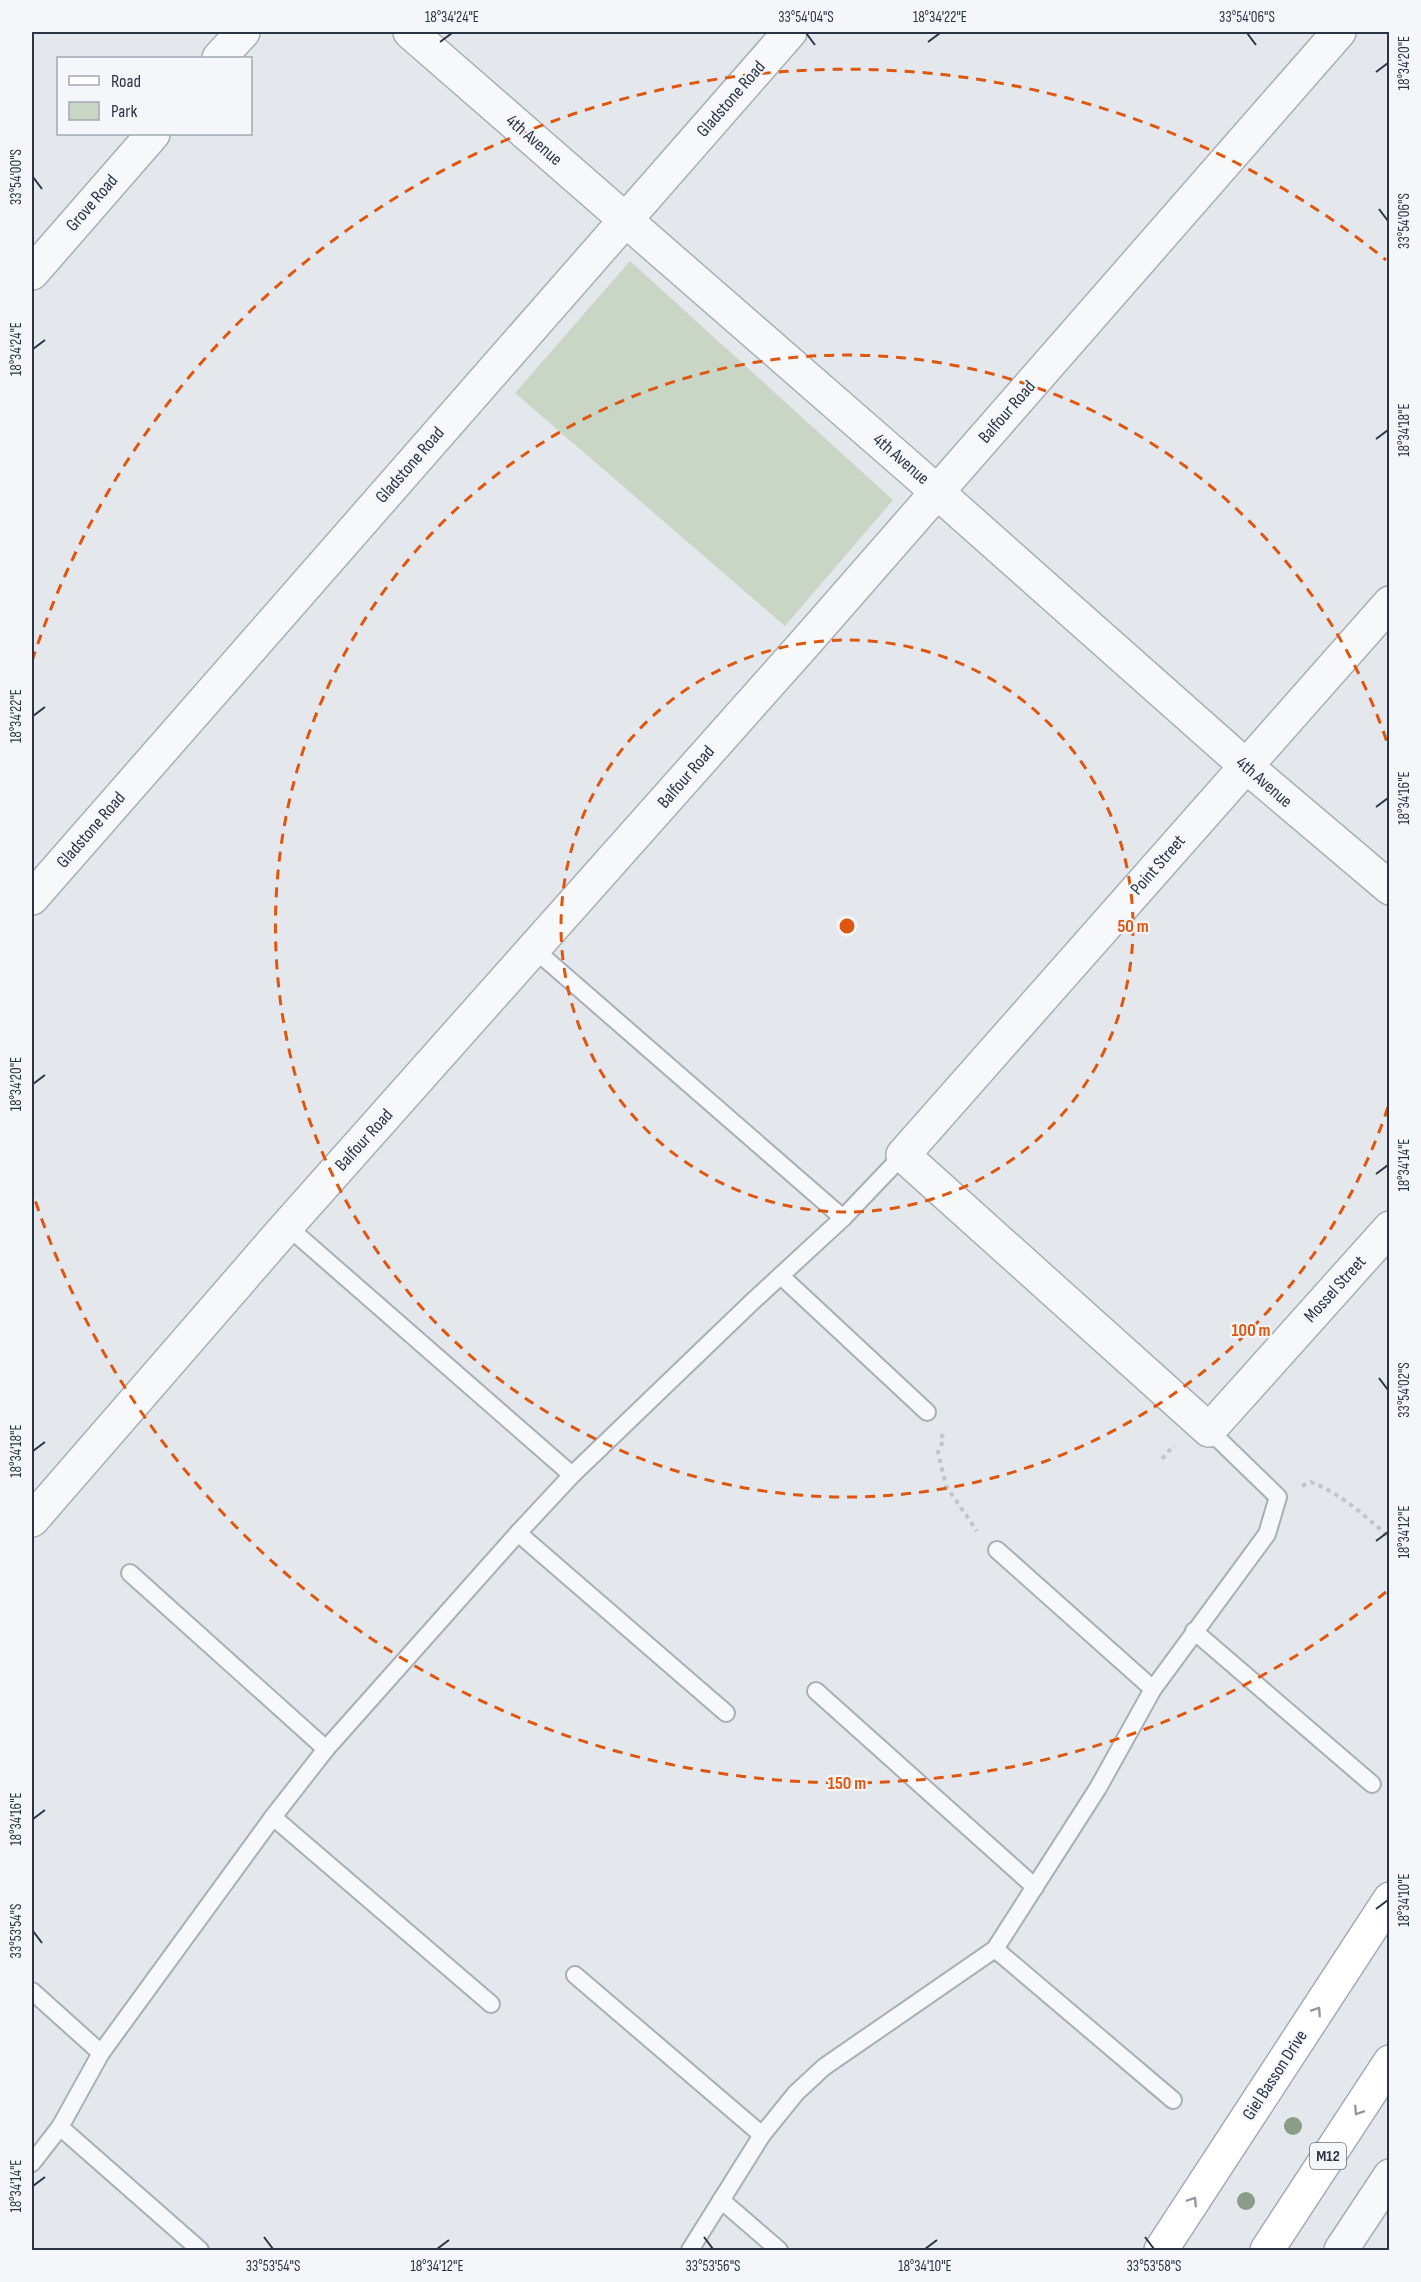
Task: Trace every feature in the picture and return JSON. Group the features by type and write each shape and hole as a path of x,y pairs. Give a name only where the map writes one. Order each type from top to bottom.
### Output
{"main road":[{"name":"Giel Basson Drive","path":"1161,2250 1389,1899"},
{"name":"M12","path":"1267,2250 1389,2062"}],"street":[{"path":"220,57 243,32"},
{"name":"4th Avenue","path":"410,32 938,492 1246,766 1389,888"},
{"name":"Gladstone Road","path":"32,898 790,32"},
{"name":"Balfour Road","path":"32,1520 287,1226 938,492 1339,32"},
{"name":"Grove Road","path":"32,273 152,135"},
{"name":"Point Street","path":"903,1155 1389,603"},
{"path":"903,1155 1209,1430"},
{"name":"Mossel Street","path":"1209,1430 1389,1228"},
{"path":"1341,2250 1389,2176"}],"lane":[{"path":"534,949 843,1218"},
{"path":"32,2163 60,2127 101,2053 273,1817 326,1749 572,1475 843,1218 903,1155"},
{"path":"287,1226 572,1475"},
{"path":"781,1276 927,1412"},
{"path":"690,2250 762,2135 795,2093 824,2067 995,1948 1098,1788 1153,1689 1267,1534 1278,1497 1209,1430"},
{"path":"518,1533 726,1713"},
{"path":"998,1550 1153,1689"},
{"path":"130,1573 326,1749"},
{"path":"1194,1631 1372,1784"},
{"path":"816,1691 1035,1887"},
{"path":"273,1817 491,2004"},
{"path":"995,1948 1173,2100"},
{"path":"576,1975 762,2135"},
{"path":"32,1991 101,2053"},
{"path":"60,2127 200,2250"},
{"path":"721,2200 779,2250"}],"path":[{"path":"927,1412 944,1439 938,1452 946,1486 978,1533 998,1550"},
{"path":"1162,1459 1178,1440"},
{"path":"1311,1482 1330,1489 1389,1538"}],"green space":[{"path":"630,261 893,500 785,626 515,393"}]}
